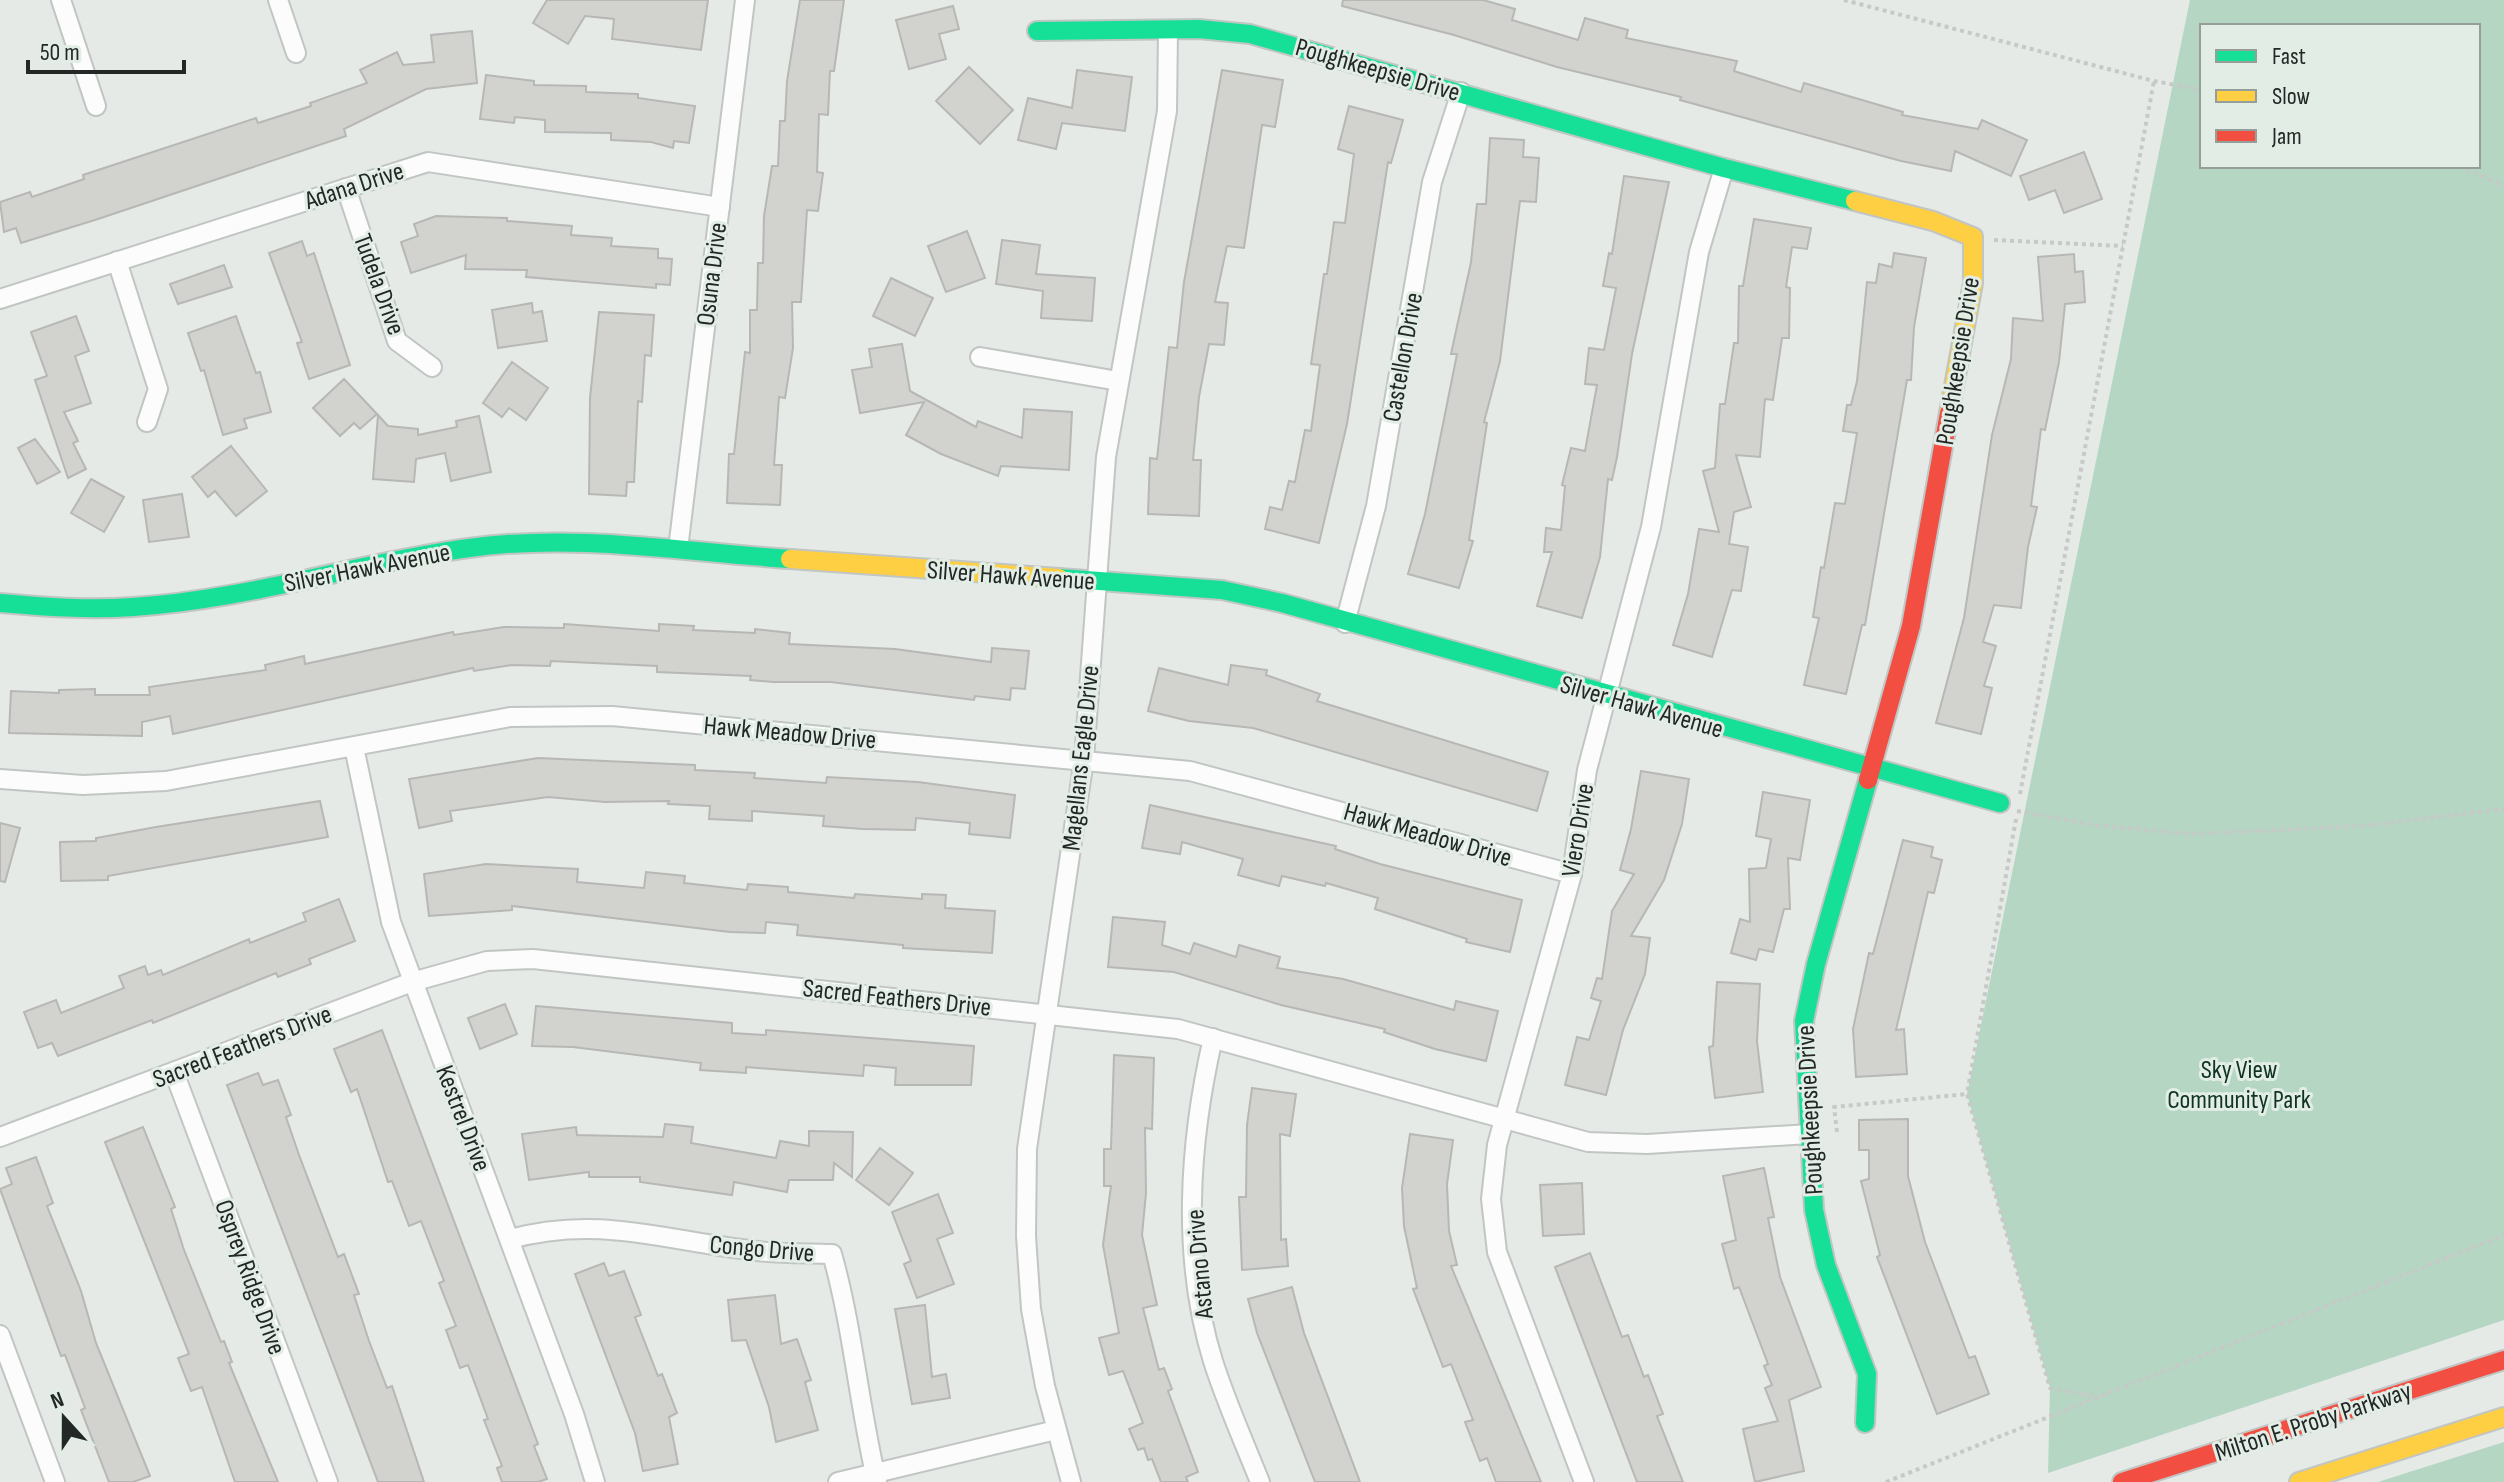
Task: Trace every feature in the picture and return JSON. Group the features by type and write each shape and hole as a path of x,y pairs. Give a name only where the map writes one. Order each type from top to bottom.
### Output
{"main road":[{"name":"Poughkeepsie Drive","path":"1037,31 1199,29 1250,34 1724,168 1933,221 1973,237 1973,283 1911,626 1806,1000 1803,1046 1818,1239 1867,1374 1865,1423"},
{"name":"Silver Hawk Avenue","path":"0,603 70,611 153,607 496,543 571,540 1236,592 2009,807"},
{"name":"Milton E. Proby Parkway","path":"2122,1482 2504,1360"},
{"name":"Milton E. Proby Parkway","path":"2299,1482 2504,1417"}],"street":[{"path":"61,0 96,106"},
{"path":"278,0 296,53"},
{"name":"Osuna Drive","path":"678,549 745,0"},
{"name":"Magellans Eagle Drive","path":"1071,1482 1056,1430 1031,1309 1026,1236 1027,1149 1084,759 1094,582 1106,457 1167,111 1168,31"},
{"name":"Castellon Drive","path":"1345,623 1376,506 1432,182 1461,92"},
{"name":"Adana Drive","path":"0,299 428,162 720,207"},
{"name":"Viero Drive","path":"1584,1482 1497,1252 1492,1225 1492,1171 1503,1120 1572,874 1587,770 1651,527 1699,252 1724,168"},
{"name":"Tudela Drive","path":"346,188 397,341 432,367"},
{"path":"117,261 158,389 147,422"},
{"path":"980,357 1118,381"},
{"name":"Hawk Meadow Drive","path":"0,779 83,785 166,781 510,717 575,715 1190,771 1235,780 1572,874"},
{"name":"Kestrel Drive","path":"354,747 391,922 510,1239 595,1482"},
{"name":"Sacred Feathers Drive","path":"0,1137 412,982 487,961 533,959 1135,1021 1213,1038 1565,1138 1611,1144 1809,1134"},
{"name":"Astano Drive","path":"1213,1038 1203,1082 1194,1157 1194,1232 1199,1303 1213,1360 1260,1482"},
{"name":"Osprey Ridge Drive","path":"174,1072 328,1482"},
{"name":"Congo Drive","path":"510,1239 555,1228 601,1227 758,1251 832,1254 843,1295 857,1396 876,1478"},
{"path":"0,1335 55,1482"},
{"path":"838,1482 876,1478 1056,1430"}],"path":[{"path":"1844,0 2154,81 2200,90"},
{"path":"2020,795 2154,81"},
{"path":"2464,168 2504,186"},
{"path":"1973,237 2123,246"},
{"path":"2098,1397 2050,1388 1967,1094 2009,807 2094,825 2189,834 2362,826 2504,809"},
{"path":"1837,1132 1834,1107 1967,1094"},
{"path":"1886,1482 2504,1235"}],"green space":[{"name":"Sky View Community Park","path":"2190,0 2504,0 2504,1320 2048,1473 2050,1388 1967,1094"},
{"path":"2504,1442 2504,1482 2378,1482"}],"building":[{"path":"547,0 708,0 701,50 612,39 614,19 585,16 568,44 533,23"},
{"path":"800,0 844,0 834,71 830,71 828,115 819,114 817,172 823,173 818,211 807,210 801,302 792,302 793,348 785,398 779,397 774,465 782,465 780,505 727,503 729,454 734,454 745,352 750,353 750,310 757,310 758,263 763,263 764,216 772,166 778,166 780,121 785,121 787,81"},
{"path":"1343,0 1483,0 1515,9 1512,20 1578,40 1585,18 1628,30 1626,38 1737,61 1734,71 1801,92 1804,83 1903,112 1902,115 1978,129 1982,120 2027,140 2011,176 1955,151 1951,171 1901,161 1680,100 1681,97 1557,67 1454,35 1342,6"},
{"path":"953,6 959,29 939,34 946,59 909,69 896,20"},
{"path":"472,31 477,83 426,89 344,129 346,136 98,219 21,243 16,228 4,232 0,202 30,192 32,197 84,179 83,175 256,118 258,123 311,106 310,103 367,83 360,70 397,52 403,65 434,62 431,35"},
{"path":"969,67 1013,110 980,144 936,101"},
{"path":"1077,70 1132,77 1125,131 1062,123 1056,149 1018,140 1028,98 1072,108"},
{"path":"1222,70 1283,80 1275,127 1262,125 1244,248 1227,246 1215,302 1228,303 1224,345 1209,344 1199,397 1193,460 1201,460 1199,516 1148,514 1150,458 1157,459 1169,347 1177,348 1184,282"},
{"path":"486,75 534,81 534,85 586,86 586,92 638,94 638,98 695,106 689,143 674,141 673,148 651,142 611,140 611,133 545,132 545,120 515,117 514,123 480,119"},
{"path":"1349,106 1403,120 1391,163 1388,162 1347,424 1319,543 1265,529 1270,507 1282,510 1289,481 1295,482 1305,430 1311,431 1320,365 1311,364 1324,274 1327,274 1334,222 1345,223 1354,154 1338,149"},
{"path":"1490,138 1524,140 1523,157 1539,158 1536,202 1520,201 1500,361 1484,422 1487,423 1469,540 1473,541 1459,588 1408,574 1425,514 1457,354 1451,354 1471,262 1477,204 1486,204"},
{"path":"2084,152 2102,199 2064,213 2055,190 2029,200 2020,176"},
{"path":"1624,176 1669,182 1632,354 1617,457 1612,480 1608,479 1600,557 1582,618 1537,606 1552,552 1544,552 1546,528 1561,530 1565,486 1562,485 1571,448 1585,451 1597,385 1585,384 1589,348 1604,350 1616,288 1603,286 1609,253 1612,254"},
{"path":"436,216 507,218 507,221 572,226 571,235 612,238 611,246 658,249 658,258 672,259 670,285 656,284 656,288 526,277 527,270 465,269 466,255 411,273 401,242 418,236 414,224"},
{"path":"1754,219 1811,228 1807,249 1792,247 1786,287 1790,288 1789,338 1782,338 1773,400 1765,399 1760,457 1736,455 1751,507 1734,512 1729,544 1748,547 1741,591 1732,590 1712,657 1673,645 1688,594 1699,529 1719,532 1703,471 1715,468 1720,404 1725,404 1734,343 1738,343 1739,286 1743,286"},
{"path":"967,231 985,278 946,292 928,246"},
{"path":"1002,240 1040,245 1036,274 1095,278 1092,321 1041,318 1043,291 996,284"},
{"path":"302,241 307,256 314,253 350,365 309,379 297,343 302,342 269,253"},
{"path":"1894,253 1926,258 1914,327 1911,380 1907,380 1865,625 1862,625 1846,694 1804,685 1819,618 1813,617 1821,567 1824,568 1835,503 1845,504 1857,433 1843,431 1847,405 1851,405 1857,381 1867,282 1876,283 1879,264 1892,267"},
{"path":"2074,254 2075,272 2083,271 2085,302 2065,304 2059,362 2045,430 2041,429 2031,506 2037,507 2028,547 2021,608 1994,605 1983,642 1996,646 1984,686 1992,688 1981,734 1936,723 1964,618 1992,435 2011,359 2013,318 2043,321 2038,257"},
{"path":"224,265 232,287 178,304 170,284"},
{"path":"891,278 933,298 915,336 873,316"},
{"path":"532,303 533,313 542,311 547,341 498,348 492,310"},
{"path":"599,312 654,315 651,356 645,355 642,402 638,401 634,482 627,482 626,496 589,494 590,398"},
{"path":"76,316 89,351 75,356 91,403 64,412 78,441 73,443 86,469 68,478 35,380 47,376 31,332"},
{"path":"236,316 256,373 260,372 271,412 244,419 247,428 223,435 204,370 201,371 188,333"},
{"path":"902,344 910,391 976,427 978,421 1022,438 1024,409 1072,412 1069,470 1001,466 998,476 941,454 906,435 924,402 860,413 852,370 872,367 869,349"},
{"path":"512,362 548,388 526,420 509,408 502,417 483,403"},
{"path":"344,379 377,414 360,429 354,423 340,436 313,408"},
{"path":"378,415 388,426 418,429 418,435 457,427 456,421 479,416 491,472 451,481 445,453 416,459 414,482 373,479"},
{"path":"35,439 60,472 37,484 18,448"},
{"path":"231,446 267,491 236,516 215,491 208,497 192,477"},
{"path":"91,479 124,497 104,532 71,513"},
{"path":"182,494 189,537 149,542 143,500"},
{"path":"564,624 659,631 659,624 694,626 693,630 755,633 755,629 790,633 789,644 895,649 991,662 992,648 1029,651 1025,689 1011,688 1010,700 975,696 974,700 831,682 773,682 750,680 751,676 657,672 657,666 551,661 550,666 512,665 474,671 473,668 173,734 170,716 142,722 142,736 9,733 11,691 59,693 59,690 95,689 95,695 150,695 149,687 266,670 265,665 304,656 305,664 453,632 454,635 504,627 564,628"},
{"path":"1231,665 1267,670 1266,675 1320,694 1317,701 1548,772 1537,811 1253,728 1189,721 1148,711 1159,668 1228,685"},
{"path":"538,758 695,765 695,770 755,773 754,778 826,783 827,777 918,782 1015,795 1010,838 969,834 970,823 916,818 915,830 863,829 823,826 824,816 752,811 752,821 709,819 710,806 668,804 669,801 605,802 548,797 450,811 452,821 419,828 409,779"},
{"path":"1641,771 1689,779 1682,824 1664,880 1631,936 1650,938 1645,974 1623,1030 1606,1095 1565,1085 1577,1037 1589,1040 1601,1001 1591,998 1597,978 1602,979 1612,911 1634,874 1620,870"},
{"path":"1763,792 1810,800 1800,860 1788,858 1790,909 1784,909 1773,952 1759,949 1756,960 1731,953 1740,919 1750,922 1749,869 1766,868 1771,839 1756,836"},
{"path":"320,801 328,837 108,876 108,880 61,881 60,842 96,841 96,838 156,827"},
{"path":"1150,805 1336,846 1335,849 1380,864 1522,900 1510,952 1466,942 1467,939 1375,909 1378,898 1326,883 1325,886 1282,876 1279,886 1238,875 1243,859 1182,842 1180,854 1142,848"},
{"path":"0,823 20,828 5,882 0,881"},
{"path":"1903,840 1933,847 1931,857 1942,860 1934,893 1928,892 1896,1030 1904,1029 1907,1074 1856,1077 1853,1029 1869,953 1873,954"},
{"path":"486,864 578,869 577,882 644,888 646,872 685,876 684,883 747,890 748,884 788,887 788,892 854,898 855,894 922,899 922,894 946,895 945,908 995,911 992,953 903,948 903,945 797,935 798,925 766,922 765,933 730,932 512,906 512,910 429,916 424,874"},
{"path":"339,899 355,941 309,959 311,964 278,977 276,973 153,1023 152,1020 58,1056 52,1043 38,1048 24,1012 56,1000 61,1013 124,988 119,976 145,966 148,975 161,970 163,975 249,939 250,943 306,921 303,913"},
{"path":"1113,917 1165,922 1162,945 1190,954 1194,943 1236,957 1239,945 1280,957 1277,968 1343,979 1454,1010 1456,1001 1498,1011 1486,1061 1435,1049 1384,1032 1385,1029 1281,1005 1174,972 1108,967"},
{"path":"1717,982 1760,984 1757,1041 1763,1092 1715,1098 1709,1047 1713,1046"},
{"path":"505,1004 517,1034 480,1049 468,1018"},
{"path":"536,1006 732,1023 732,1033 766,1035 766,1030 974,1046 971,1085 895,1085 896,1068 864,1065 863,1076 746,1067 746,1073 700,1070 701,1063 573,1047 532,1046"},
{"path":"382,1030 538,1444 534,1446 547,1479 502,1482 497,1468 502,1466 484,1420 488,1419 468,1365 460,1368 446,1330 456,1326 439,1283 444,1281 421,1221 409,1226 392,1181 388,1182 357,1089 351,1092 334,1049"},
{"path":"1114,1055 1154,1058 1152,1129 1145,1128 1146,1193 1142,1235 1157,1305 1143,1308 1159,1370 1164,1368 1172,1389 1168,1391 1198,1472 1186,1477 1188,1482 1161,1482 1152,1459 1148,1460 1144,1448 1138,1450 1129,1429 1143,1423 1123,1371 1109,1375 1099,1338 1119,1333 1103,1245 1111,1186 1104,1186 1104,1149 1111,1149"},
{"path":"258,1073 263,1085 278,1080 291,1115 286,1117 299,1155 338,1257 344,1254 359,1294 354,1295 369,1341 387,1388 392,1386 424,1482 378,1482 227,1085"},
{"path":"1252,1088 1296,1094 1290,1136 1280,1134 1281,1240 1286,1239 1288,1266 1242,1270 1239,1197 1246,1197 1247,1125"},
{"path":"1908,1119 1908,1176 1925,1242 1969,1358 1975,1356 1989,1394 1937,1414 1877,1257 1880,1255 1861,1181 1869,1179 1869,1150 1859,1150 1859,1120"},
{"path":"665,1124 693,1127 691,1143 776,1158 780,1141 809,1146 809,1131 853,1132 852,1177 834,1163 833,1180 789,1180 787,1192 734,1182 732,1195 640,1182 640,1177 589,1177 589,1172 529,1180 522,1134 576,1127 577,1135 663,1137"},
{"path":"143,1127 175,1207 171,1209 184,1250 221,1342 224,1341 232,1362 229,1363 278,1482 235,1482 202,1387 191,1391 178,1358 189,1354 105,1142"},
{"path":"1410,1134 1453,1140 1447,1184 1449,1231 1457,1265 1451,1266 1541,1482 1496,1482 1487,1458 1480,1461 1465,1422 1473,1420 1451,1364 1443,1367 1413,1289 1417,1288 1404,1226 1402,1188"},
{"path":"880,1148 913,1173 889,1205 856,1180"},
{"path":"36,1157 53,1203 47,1206 81,1291 96,1343 150,1476 133,1482 109,1482 81,1410 85,1408 65,1355 61,1356 0,1189 12,1184 6,1168"},
{"path":"1764,1168 1774,1217 1768,1218 1780,1277 1821,1387 1789,1400 1804,1471 1755,1482 1743,1429 1778,1421 1765,1388 1772,1385 1764,1366 1768,1364 1739,1287 1734,1289 1722,1244 1736,1240 1723,1176"},
{"path":"1582,1183 1584,1234 1543,1236 1540,1185"},
{"path":"938,1194 953,1233 937,1239 954,1284 917,1298 904,1264 911,1261 892,1212"},
{"path":"1590,1253 1622,1337 1628,1335 1644,1377 1648,1375 1663,1414 1657,1416 1683,1482 1637,1482 1555,1267"},
{"path":"604,1263 609,1276 624,1271 641,1315 635,1317 658,1376 662,1374 677,1413 669,1417 678,1464 643,1471 635,1433 575,1274"},
{"path":"1292,1287 1304,1333 1360,1482 1315,1482 1257,1333 1248,1299"},
{"path":"775,1295 781,1344 797,1339 811,1380 805,1382 818,1430 776,1442 769,1407 746,1340 732,1341 728,1300"},
{"path":"925,1305 932,1377 946,1374 950,1398 912,1404 895,1309"}],"traffic: fast":[{"path":"1037,31 1199,29 1250,34 1724,168 1855,201"},
{"path":"0,603 100,608 176,603 427,555 509,544 629,545 790,559"},
{"path":"1059,578 1222,590 1282,603 2000,803"},
{"path":"1865,1423 1867,1374 1826,1265 1814,1210 1804,1021 1816,964 1868,780"}],"traffic: slow":[{"path":"1855,201 1933,221 1973,237 1973,283 1949,413"},
{"path":"790,559 1059,578"},
{"path":"2299,1482 2504,1417"}],"traffic: jam":[{"path":"1868,780 1911,626 1949,413"},
{"path":"2122,1482 2504,1360"}]}
